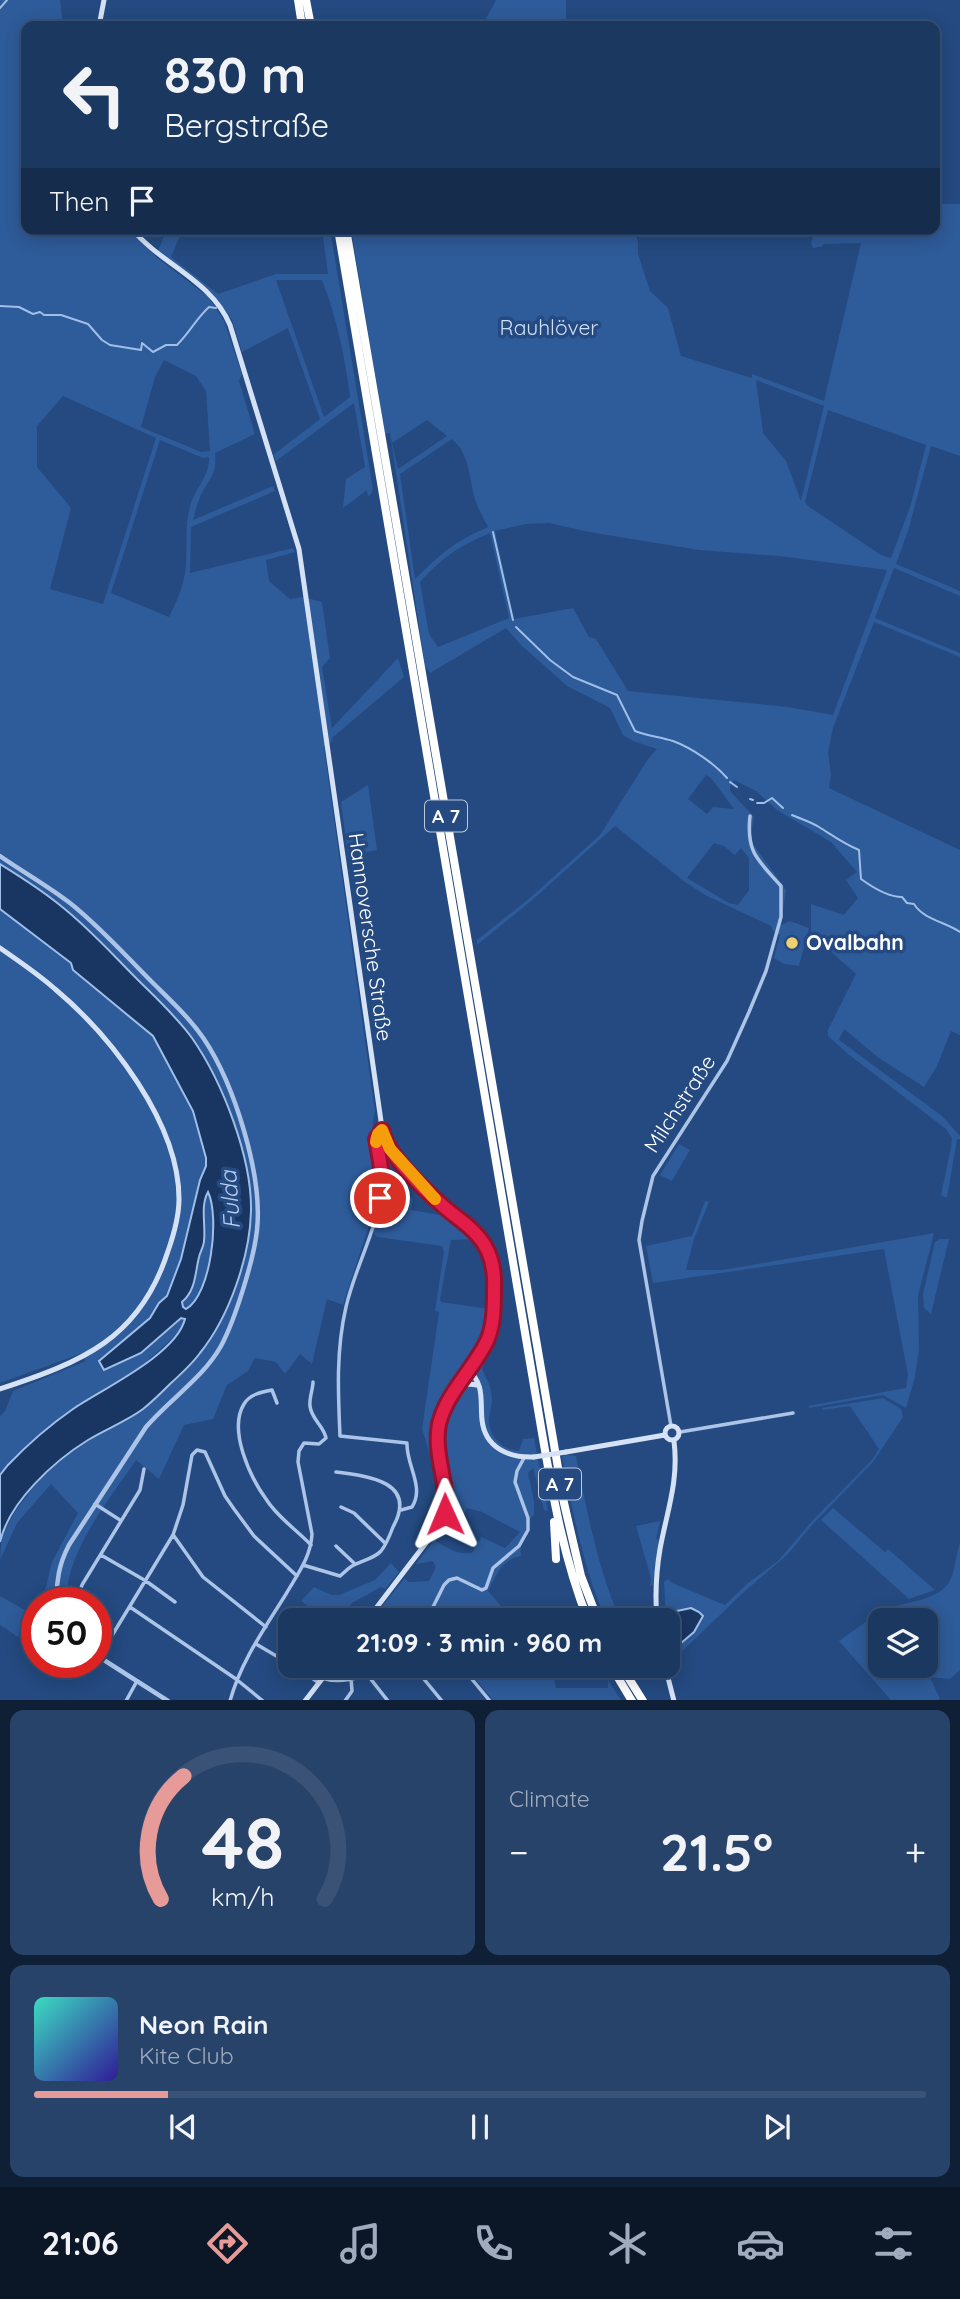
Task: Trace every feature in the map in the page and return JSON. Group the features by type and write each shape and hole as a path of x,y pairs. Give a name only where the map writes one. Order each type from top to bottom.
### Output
{"highway":[{"path":"298,0 301,21"},
{"path":"306,0 310,21"},
{"name":"A 7","path":"339,235 555,1506 573,1578 584,1608"},
{"name":"A 7","path":"347,235 564,1503 581,1576 593,1608"},
{"path":"555,1506 556,1559"},
{"path":"618,1678 632,1700"},
{"path":"629,1678 643,1700"}],"main road":[{"path":"100,21 104,0"},
{"name":"Hannoversche Straße","path":"138,235 211,294 223,310 230,325 297,542 306,588 382,1130 392,1152 435,1199 478,1236 490,1255 495,1278 492,1325 485,1345 454,1391 445,1408 438,1432 446,1499 442,1522 376,1608"},
{"path":"0,948 58,991 89,1021 138,1084 166,1134 177,1171 179,1199 174,1234 158,1282 133,1318 72,1364 0,1389"},
{"path":"467,1372 476,1377 483,1399 482,1424 488,1438 504,1452 524,1458 534,1457 665,1435"},
{"path":"454,1391 466,1384 478,1387"},
{"path":"657,1608 657,1566 674,1490 674,1441 680,1432 671,1426 666,1429 665,1435"},
{"path":"665,1435 674,1441"},
{"path":"305,1700 323,1678"},
{"path":"668,1678 674,1700"}],"street":[{"name":"Milchstraße","path":"671,1426 639,1240 653,1176 727,1061 765,971 781,916 781,886 766,873 754,854 749,838 750,816"},
{"path":"0,856 69,903 186,1015 212,1054 231,1093 245,1134 256,1182 258,1211 254,1245 239,1301 220,1348 187,1388 146,1427 61,1559 56,1587"},
{"path":"382,1130 376,1139 382,1173 380,1198 347,1300 342,1330 337,1367 340,1436 407,1443 407,1456 417,1483 417,1494 412,1507 401,1510"},
{"path":"230,1700 236,1679 297,1576 311,1545 312,1534 298,1457 304,1443 319,1444 326,1438 309,1404 313,1382"},
{"path":"277,1403 272,1390 256,1394 244,1403 238,1427 239,1438 250,1470 265,1499 277,1514 311,1545"},
{"path":"680,1432 793,1413"},
{"path":"112,1635 173,1535 184,1501 194,1451 201,1449 205,1452 225,1496 254,1536 297,1576"},
{"path":"432,1608 449,1580 457,1578 484,1590 493,1568 522,1542 528,1530 528,1522 515,1482 524,1458"},
{"path":"82,1587 140,1490 144,1469"},
{"path":"303,1565 337,1577 355,1564 377,1555 401,1510 397,1493 390,1486 373,1478 336,1472"},
{"path":"95,1504 120,1520"},
{"path":"341,1507 354,1513 385,1544"},
{"path":"173,1535 203,1577 266,1627"},
{"path":"336,1546 355,1564"},
{"path":"101,1555 146,1581 175,1602"},
{"path":"130,1607 263,1700"},
{"path":"256,1644 278,1656"},
{"path":"112,1665 167,1700"},
{"path":"316,1678 321,1681 351,1678 352,1691 345,1700"},
{"path":"370,1678 388,1700"},
{"path":"423,1678 442,1700"},
{"path":"471,1678 490,1700"},
{"path":"126,1700 137,1681"}],"green space":[{"path":"0,0 60,0 62,21 21,21 21,235 135,235 156,257 207,296 224,321 242,374 239,381 255,434 215,453 214,472 200,497 193,520 273,486 275,491 191,527 190,573 293,548 295,552 266,560 269,581 290,599 303,597 322,602 330,658 322,667 332,728 398,658 404,677 324,747 375,1112 373,1137 378,1187 373,1211 367,1201 358,1199 356,1205 366,1207 372,1216 343,1305 327,1299 312,1364 300,1354 285,1374 276,1362 255,1358 248,1371 227,1385 213,1419 184,1425 159,1479 136,1460 90,1528 72,1566 68,1587 46,1587 52,1562 78,1513 51,1484 17,1523 0,1560 2,1535 16,1510 45,1472 187,1367 200,1354 222,1320 238,1280 251,1209 237,1129 172,1014 72,914 37,887 0,864","holes":["164,360 196,376 206,391 210,451 201,452 141,427 155,377","63,396 156,438 103,604 50,589 71,508 37,467 37,426","160,440 203,458 209,457 209,464 190,507 185,573 169,617 111,593"]},
{"path":"496,0 566,0 566,21 485,21"},
{"name":"Rauhlöver","path":"940,204 960,204 960,456 931,446 908,531 896,564 960,591 960,596 894,568 875,618 960,653 960,657 874,622 833,728 828,752 831,775 829,788 960,850 960,1035 951,1031 937,1066 924,1087 879,1058 844,1029 839,1040 942,1116 960,1136 960,1139 957,1139 947,1198 941,1195 952,1138 946,1129 828,1036 828,1030 856,974 811,934 811,904 844,915 858,898 846,880 857,872 831,842 777,810 756,791 734,780 730,786 730,791 754,817 751,834 753,844 786,890 781,925 790,921 809,928 799,966 784,964 774,958 780,935 773,931 771,926 705,895 615,826 477,945 477,940 530,898 600,835 657,749 623,735 610,708 567,686 506,628 430,673 425,666 390,433 385,434 352,235 636,235 638,254 650,291 668,308 681,356 752,378 752,374 824,401 861,243 823,244 813,248 813,237 940,235","holes":["756,380 824,406 801,501 786,461 763,433","828,410 926,445 911,504 891,558 881,555 805,502","427,420 447,436 398,469 392,443","452,439 465,458 475,500 488,527 449,549 415,579 400,474","549,523 699,550 779,556 887,570 833,715 788,707 628,691 596,639 589,637 573,608 514,619 495,531 526,524","490,533 509,618 438,647 429,634 420,582 452,553","706,775 734,809 713,807 707,814 688,799","714,843 724,846 735,855 741,848 749,858 749,890 738,905 729,903 687,878"]},
{"path":"165,235 180,235 171,257 218,294 276,274 328,274 323,235 331,235 373,489 368,497 367,490 343,508 346,479 365,467 354,403 276,461 273,455 320,419 288,328 242,352 232,320 214,295 158,251","holes":["276,280 322,280 332,309 350,397 324,417"]},
{"path":"368,785 377,850 348,855 341,802"},
{"path":"0,909 71,963 74,970 152,1036 193,1111 206,1158 208,1192 213,1206 213,1237 201,1290 176,1335 136,1371 71,1411 18,1454 0,1475 0,1416 5,1411 13,1391 86,1361 80,1354 0,1383"},
{"path":"679,1144 690,1150 672,1181 660,1175"},
{"path":"384,1147 392,1158 386,1194 413,1198 411,1210 452,1217 478,1239 451,1240 440,1299 441,1302 489,1309 481,1337 492,1345 482,1369 492,1396 490,1430 502,1445 513,1450 519,1451 523,1439 534,1438 548,1511 544,1510 533,1468 528,1473 534,1515 527,1521 521,1556 504,1564 488,1591 503,1608 381,1608 405,1578 408,1582 429,1581 436,1567 433,1561 416,1564 434,1540 457,1552 472,1553 481,1537 505,1548 520,1532 482,1512 467,1508 458,1528 445,1523 449,1499 443,1493 422,1429 439,1312 435,1311 444,1252 442,1246 377,1237 372,1231 384,1186 380,1151"},
{"path":"705,1201 709,1202 694,1239 686,1270 723,1270 934,1233 918,1296 919,1349 915,1377 906,1408 883,1395 809,1408 808,1406 906,1388 908,1375 884,1249 653,1283 646,1246 692,1236"},
{"path":"949,1239 931,1314 924,1308 923,1294 935,1242"},
{"path":"883,1398 901,1409 903,1417 873,1462 811,1526 788,1554 680,1653 680,1608 665,1608 664,1582 668,1579 725,1605 748,1583 778,1561 813,1520 872,1460 879,1449 850,1406 822,1408"},
{"path":"562,1456 576,1456 599,1560 615,1608 602,1608 591,1580"},
{"path":"833,1508 885,1552 888,1549 935,1590 909,1599 821,1520"},
{"path":"660,1521 653,1585 650,1586 651,1578 636,1526"},
{"path":"960,1543 960,1670 950,1679 938,1678 938,1608 892,1608 935,1594 947,1585"},
{"path":"391,1563 399,1572 385,1589 381,1587 352,1603 349,1608 310,1608 301,1601 314,1587 331,1595 339,1595 375,1580"},
{"path":"0,1596 21,1608 21,1632 18,1637 0,1625"},
{"path":"868,1621 868,1674 839,1641"},
{"path":"474,1678 554,1678 556,1688 608,1688 608,1680 621,1700 493,1700"},
{"path":"872,1678 930,1678 940,1699 937,1700 891,1700"}],"water":[{"name":"Fulda","path":"0,864 81,923 186,1030 214,1076 233,1120 246,1167 251,1211 247,1248 236,1286 220,1322 200,1353 143,1409 88,1440 48,1471 13,1512 0,1542 0,1475 8,1465 73,1409 153,1358 179,1332 185,1319 181,1318 141,1353 104,1370 99,1361 150,1318 167,1296 181,1259 206,1158 193,1111 153,1036 73,970 71,963 0,909","holes":["208,1192 212,1204 213,1236 207,1272 195,1301 186,1309 182,1302 192,1287 204,1243 204,1210"]},
{"path":"691,1608 703,1616 694,1632 680,1644 680,1610"}],"waterway":[{"path":"0,8 7,0"},
{"path":"0,306 19,307 33,314 40,312 44,315 61,315 88,324 110,345 141,350 142,343 153,352 166,345 177,345 209,307 216,308"},
{"path":"493,532 513,620"},
{"path":"516,627 550,660 573,677 617,695 635,731 688,748 710,762 727,778"},
{"path":"730,782 737,787"},
{"path":"757,803 764,803 772,798 783,808"},
{"path":"792,815 816,825 859,850 861,879 865,882 886,893 902,897 929,917 960,932"}],"slow traffic":[{"path":"376,1142 382,1130 390,1149 435,1199"}],"place":[{"name":"Ovalbahn","path":"792,943"}],"route":[{"path":"380,1198 382,1173 376,1139 382,1130 390,1149 425,1189 478,1236 490,1255 493,1266 494,1308 489,1336 447,1402 439,1426 438,1443 445,1485 445,1514"}]}
